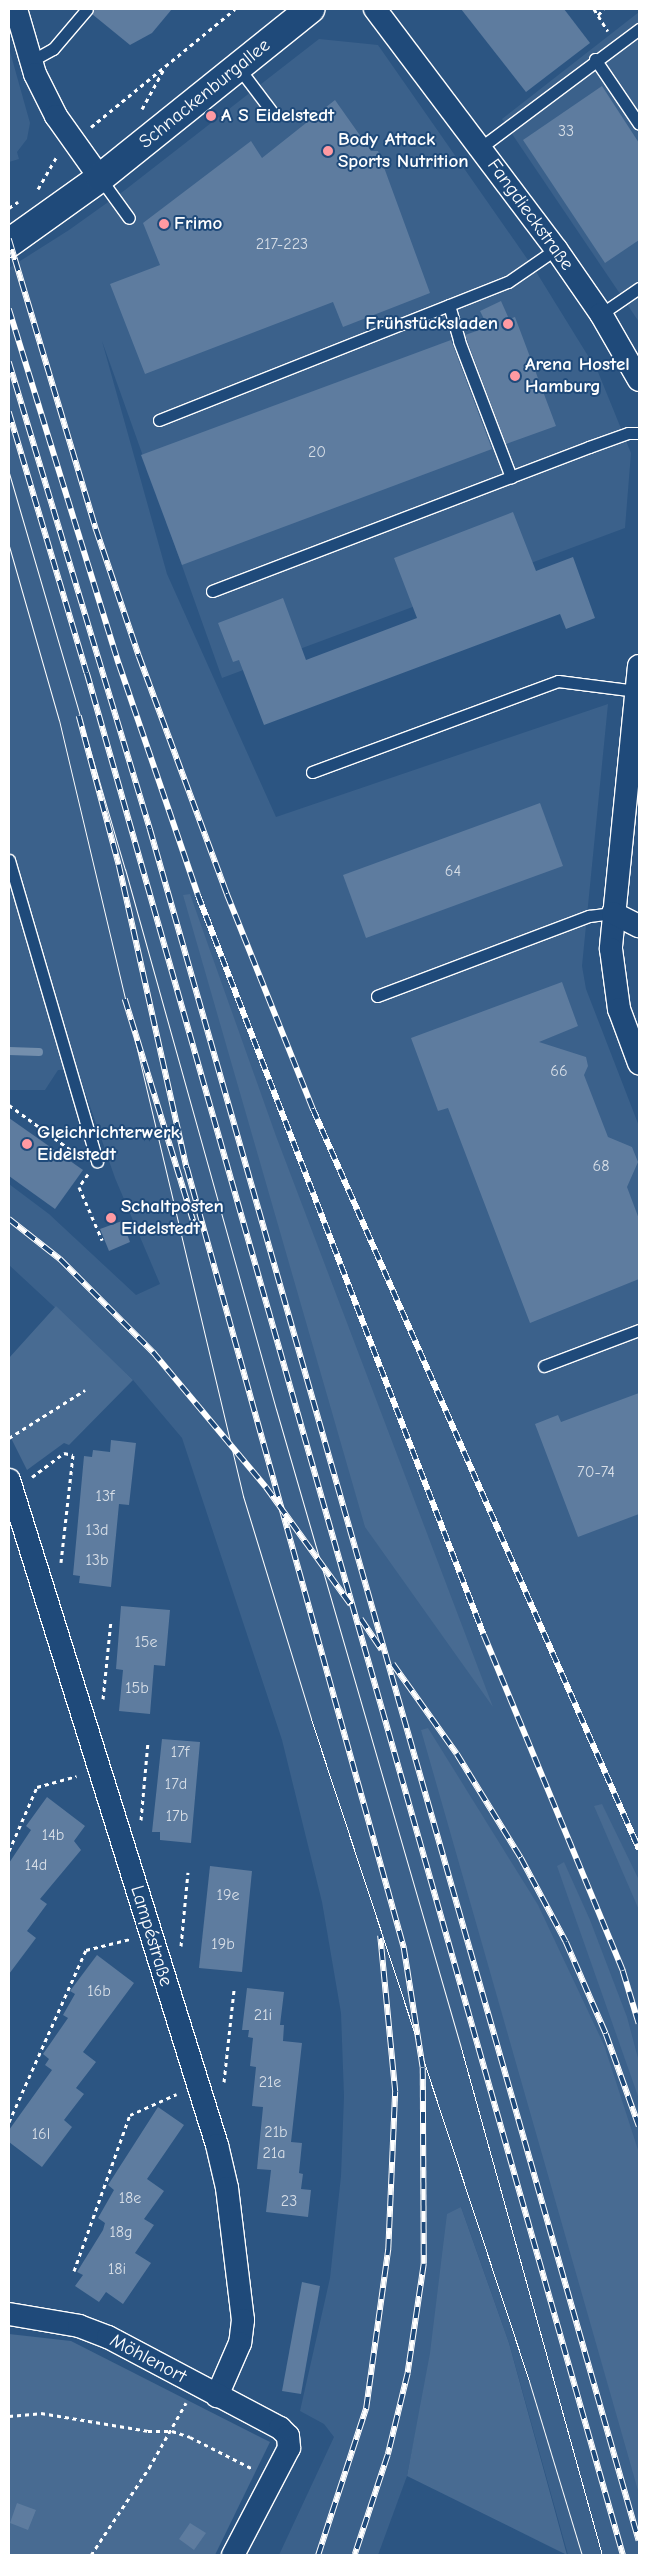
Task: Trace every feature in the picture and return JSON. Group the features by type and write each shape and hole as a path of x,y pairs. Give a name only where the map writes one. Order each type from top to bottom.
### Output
{"street":[{"path":"16,9 31,61 56,116 100,178"},
{"name":"Schnackenburgallee","path":"9,243 100,178 310,9"},
{"name":"Fangdieckstraße","path":"375,9 556,250 601,314 639,380"},
{"path":"639,666 636,691 636,747 613,913 613,979 619,1008 639,1063"},
{"path":"613,913 639,926"},
{"name":"Lampéstraße","path":"17,1481 217,2145 227,2188 243,2320 240,2343 217,2396"},
{"name":"Möhlenort","path":"9,2314 78,2326 108,2337 280,2428 288,2436 289,2448 233,2555"}],"lane":[{"path":"31,61 53,49 87,9"},
{"path":"480,148 595,59 639,29"},
{"path":"595,59 639,124"},
{"path":"238,67 272,112"},
{"path":"100,178 129,218"},
{"path":"159,420 508,282 556,250"},
{"path":"601,314 639,288"},
{"path":"449,305 458,341 511,477"},
{"path":"212,591 628,433 639,433"},
{"path":"312,772 558,681 636,691"},
{"path":"9,860 95,1164"},
{"path":"377,996 589,916 613,913"},
{"path":"544,1366 639,1330"}],"path":[{"path":"85,132 235,9"},
{"path":"594,9 617,44"},
{"path":"598,15 604,9"},
{"path":"32,193 38,190 57,157"},
{"path":"9,208 21,200"},
{"path":"9,1105 95,1164 79,1187 102,1240"},
{"path":"9,1438 85,1390"},
{"path":"17,1481 64,1452 73,1455 60,1570"},
{"path":"102,1706 111,1620"},
{"path":"141,1824 148,1741"},
{"path":"9,1851 37,1787 85,1773"},
{"path":"180,1952 188,1872"},
{"path":"9,2122 86,1950 136,1937"},
{"path":"222,2091 234,1990"},
{"path":"74,2271 130,2115 185,2090"},
{"path":"91,2555 172,2431 189,2397"},
{"path":"9,2416 41,2413 148,2431 172,2431 190,2437 260,2473"}],"shaded area":[{"path":"639,12 639,322 502,119"},
{"path":"319,39 378,45 535,270 598,372 631,453 625,528 222,678 102,341 167,574 276,817 608,704 582,966 586,989 639,1126 639,2555 568,2555 509,2343 461,2207 407,2476 378,2555 279,2555 334,2437 324,2424 300,2411 330,2278 341,2176 344,2096 341,2013 322,1902 282,1740 182,1438 133,1380 9,1265 9,1184 49,1214 136,1295 160,1284 115,1178 77,1069 58,1070 45,1090 9,1090 9,268 69,230 125,190"},
{"path":"9,48 30,123 27,139 17,152 19,159 9,162"},
{"path":"190,894 276,1136 493,1707 365,1527 183,895"},
{"path":"56,1306 133,1380 69,1445 64,1443 27,1470 9,1434 9,1358"},
{"path":"428,1728 538,1905 604,2045 639,2153 639,2494 421,1730"},
{"path":"602,1804 639,1880 639,1910 594,1806"},
{"path":"564,1862 590,1920 627,2017 639,2062 639,2099 557,1866"},
{"path":"461,2207 509,2343 567,2555 407,2476 430,2353 447,2214"},
{"path":"9,2334 71,2341 270,2442 215,2555 9,2555"}],"building":[{"path":"94,9 172,9 152,33 130,45 92,14"},
{"path":"461,9 564,9 590,43 526,92"},
{"path":"602,86 639,143 639,240 605,263 523,140"},
{"path":"335,100 371,151 378,151 430,293 343,327 333,302 145,374 110,284 160,265 143,223 251,141 262,158"},
{"path":"501,301 509,319 515,317 556,426 506,444 465,335 488,327 480,311"},
{"path":"451,340 492,449 182,565 141,455"},
{"path":"513,512 536,571 573,557 595,618 566,629 560,614 264,725 239,660 233,662 218,623 283,598 306,660 417,618 394,558"},
{"path":"540,803 563,866 366,938 343,875"},
{"path":"562,982 578,1026 539,1042 586,1057 588,1066 584,1075 608,1137 632,1147 638,1162 627,1187 639,1219 639,1279 530,1323 448,1108 438,1111 411,1038"},
{"name":"Gleichrichterwerk Eidelstedt","path":"9,1118 83,1170 55,1209 9,1176"},
{"name":"Schaltposten Eidelstedt","path":"122,1221 130,1242 109,1251 100,1229"},
{"path":"639,1393 639,1514 578,1537 535,1424 558,1415 561,1422"},
{"path":"111,1440 136,1443 129,1505 119,1504 111,1587 79,1583 80,1576 73,1575 84,1456 92,1457 93,1450 110,1452"},
{"path":"121,1606 170,1610 165,1666 154,1665 150,1714 119,1711 123,1670 116,1669"},
{"path":"162,1739 200,1742 191,1843 160,1840 160,1832 152,1832"},
{"path":"47,1797 85,1826 74,1841 81,1850 40,1899 47,1904 27,1931 36,1938 9,1974 9,1863 31,1830 26,1826"},
{"path":"210,1866 252,1871 242,1972 199,1968"},
{"path":"97,1955 134,1983 83,2052 96,2062 76,2088 84,2094 64,2120 72,2127 42,2167 9,2142 9,2130 52,2070 45,2065 49,2059 43,2054 68,2018 63,2015 75,1994 70,1991"},
{"path":"247,1988 284,1992 280,2025 284,2025 283,2041 302,2043 291,2142 302,2143 299,2173 303,2174 301,2189 311,2190 308,2217 266,2212 271,2170 257,2169 263,2107 252,2106 256,2067 250,2066 253,2038 248,2037 249,2030 242,2030"},
{"path":"158,2107 184,2125 147,2179 164,2191 144,2219 154,2225 135,2253 151,2263 123,2304 106,2292 99,2302 75,2286 83,2275 77,2272 103,2230 105,2223 98,2218 114,2190 108,2185"},
{"path":"302,2282 320,2286 301,2394 282,2391"},
{"path":"17,2503 36,2510 28,2530 10,2523"},
{"path":"190,2523 206,2533 194,2550 179,2539"}],"waterway":[{"path":"9,1051 39,1052"}],"tram line":[{"path":"9,473 125,869 276,1409 461,2048 602,2555"},
{"path":"9,546 59,720 243,1496 311,1719 529,2381 582,2555"}],"railway":[{"path":"9,239 96,529 139,656 227,894 313,1109 639,1849"},
{"path":"9,309 119,664 198,895 484,1635 623,1971 639,2024"},
{"path":"9,362 150,829 639,2541"},
{"path":"9,412 87,673 623,2555"},
{"path":"79,716 119,865 187,1168 404,1948 423,2068 424,2264 408,2373 388,2455 355,2555"},
{"path":"125,999 197,1233"},
{"path":"9,1219 60,1259 153,1352 266,1487 351,1605"},
{"path":"361,1619 382,1650"},
{"path":"393,1664 457,1754 521,1858 566,1942 606,2034 639,2126"},
{"path":"318,2555 366,2408 388,2250 395,2092 380,1936"}],"place":[{"name":"A S Eidelstedt","path":"211,116"},
{"name":"Body Attack Sports Nutrition","path":"328,151"},
{"name":"Frimo","path":"164,224"},
{"name":"Frühstücksladen","path":"508,324"},
{"name":"Arena Hostel Hamburg","path":"515,376"},
{"name":"Gleichrichterwerk Eidelstedt","path":"27,1144"},
{"name":"Schaltposten Eidelstedt","path":"111,1218"}]}
